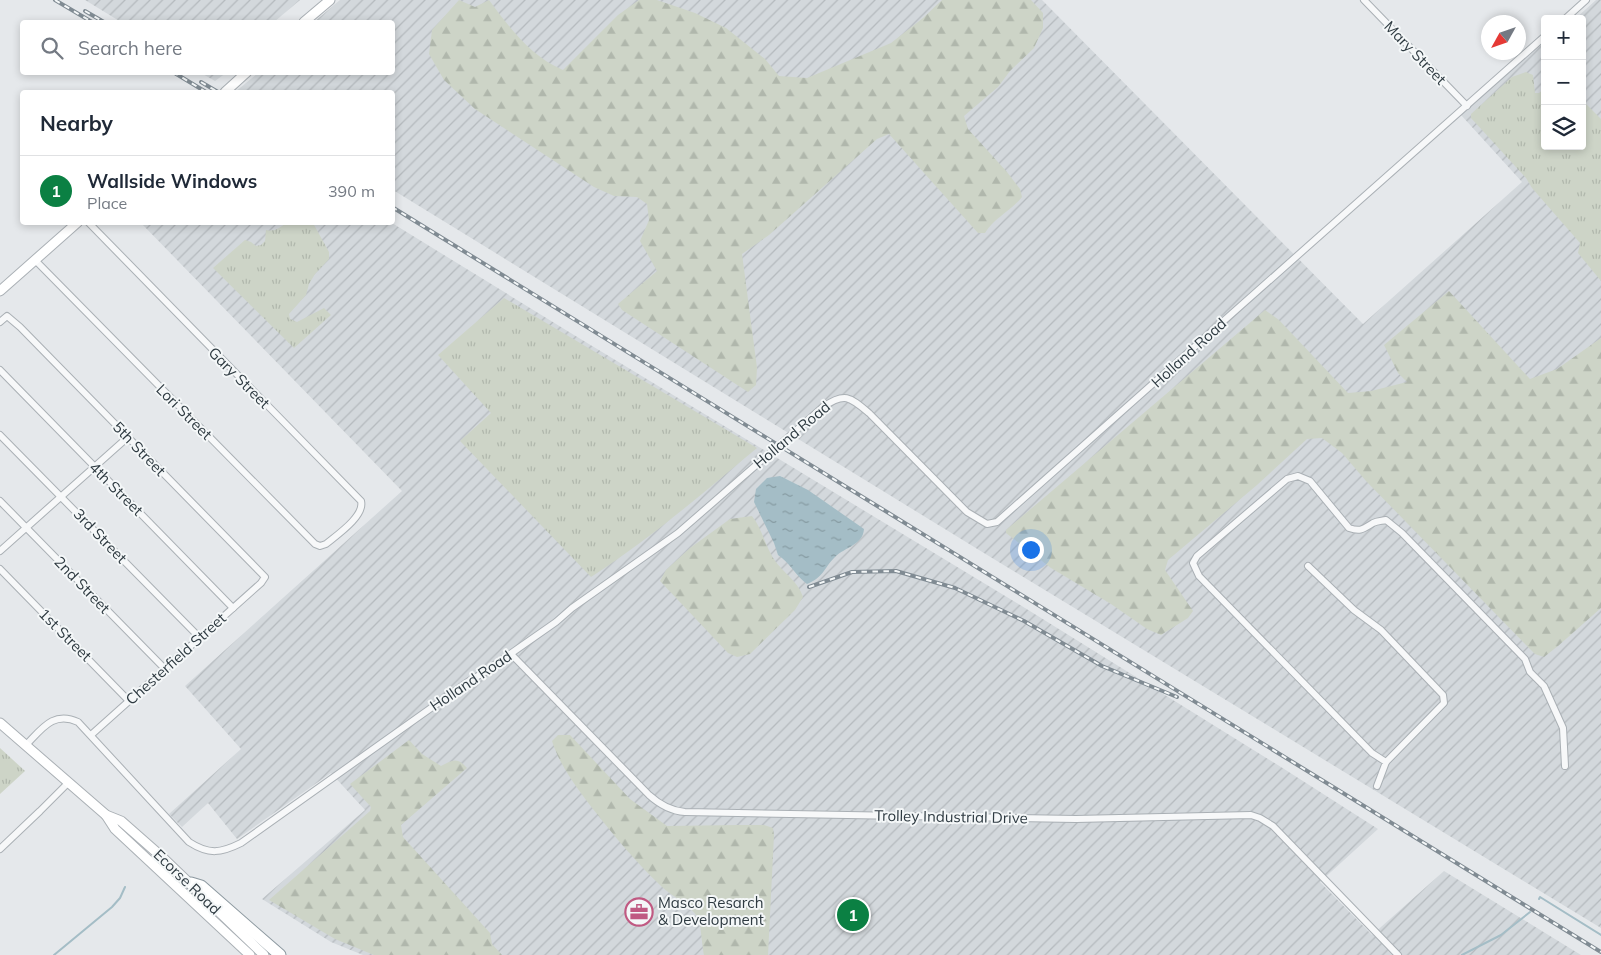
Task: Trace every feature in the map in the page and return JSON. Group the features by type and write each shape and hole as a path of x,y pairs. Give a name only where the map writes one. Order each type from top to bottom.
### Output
{"highway":[{"path":"191,883 201,886 280,955"}],"main road":[{"path":"306,20 330,0"},
{"path":"227,90 244,75"},
{"path":"0,291 75,225"},
{"name":"Ecorse Road","path":"0,723 106,815 121,821 191,883 264,955"},
{"name":"Ecorse Road","path":"106,815 114,829 250,955"}],"street":[{"name":"Mary Street","path":"1364,0 1467,106"},
{"path":"1569,15 1586,0"},
{"name":"Holland Road","path":"25,746 50,721 67,718 78,722 189,842 206,850 224,851 241,843 469,681 511,654 678,533 823,407 839,397 846,397 869,413 967,512 987,524 997,522 1541,40"},
{"name":"Gary Street","path":"91,225 361,500 362,505 359,513 337,535"},
{"name":"Lori Street","path":"35,260 315,544 323,546 337,535"},
{"name":"5th Street","path":"0,322 7,316 265,577 261,583"},
{"name":"4th Street","path":"0,370 233,608"},
{"name":"3rd Street","path":"0,434 200,638"},
{"path":"0,551 128,437"},
{"path":"1386,762 1372,752 1199,576 1194,564 1196,556 1287,479 1298,476 1310,481 1349,528 1357,531 1364,530 1375,522 1386,520 1402,533 1525,659 1530,672 1544,686 1563,728 1565,766"},
{"name":"2nd Street","path":"0,501 165,669"},
{"path":"1308,566 1354,610 1381,630 1443,695 1444,703 1386,762 1378,786"},
{"name":"1st Street","path":"0,569 130,701"},
{"name":"Chesterfield Street","path":"91,735 261,583"},
{"name":"Trolley Industrial Drive","path":"511,654 649,796 665,808 685,812 1076,820 1251,815 1273,826 1398,955"},
{"path":"0,849 68,783"}],"shaded area":[{"path":"85,0 300,0 276,20 118,20"},
{"path":"340,0 1042,0 1363,324 1522,182 1461,115 1523,60 1526,60 1526,58 1541,45 1541,150 1586,150 1586,15 1579,15 1596,0 1601,0 1601,928 979,550 395,191 395,90 237,90 256,75 395,75 395,20 316,20"},
{"path":"204,75 223,75 215,81"},
{"path":"143,225 395,225 1025,608 1378,829 1320,882 1372,935 1444,871 1581,955 363,955 331,942 262,899 365,810 331,773 237,839 208,803 182,827 169,814 241,749 185,686 402,491"}],"green space":[{"path":"459,0 475,7 489,0 513,31 531,49 551,64 563,70 618,15 639,0 657,0 695,13 726,28 765,59 779,76 807,78 891,43 923,18 942,0 1031,0 1043,13 1043,28 1034,48 1010,71 998,87 964,116 968,129 1007,172 1020,189 1022,197 993,223 985,233 978,233 889,134 877,139 769,235 742,254 757,368 756,385 748,392 622,310 618,304 657,271 640,241 649,220 647,204 637,197 614,196 594,187 475,109 444,80 429,54 432,30"},
{"path":"1526,72 1533,75 1535,93 1541,91 1541,150 1586,150 1586,104 1601,119 1601,281 1578,253 1580,243 1532,188 1526,178 1471,118 1471,114 1512,77"},
{"path":"314,225 329,252 329,259 315,274 309,284 306,295 289,314 290,319 297,322 324,308 331,315 294,348 213,268 245,240 256,246 261,245 265,241 266,230 277,229 282,226"},
{"path":"1449,291 1530,379 1557,369 1601,338 1601,608 1544,657 1535,654 1366,481 1342,453 1322,438 1307,439 1257,485 1168,560 1165,570 1193,611 1188,618 1161,635 1147,629 1111,604 1051,568 1006,533 1006,530 1265,310 1279,320 1348,393 1371,391 1407,382 1398,373 1384,345"},
{"path":"504,298 757,448 655,531 591,577 460,441 491,413 438,355"},
{"path":"752,516 775,561 801,591 803,597 795,610 750,654 737,657 728,653 660,581 666,570 690,548 730,519"},
{"path":"558,735 570,735 630,799 667,826 764,825 773,828 768,955 704,955 700,925 695,913 665,890 643,868 593,809 564,768 555,750 552,741"},
{"path":"409,740 422,754 441,766 449,762 458,761 467,768 401,825 403,837 490,933 492,944 502,955 374,955 335,939 269,900 370,811 371,807 350,784"},
{"path":"0,748 25,771 0,794"}],"water":[{"path":"780,476 808,490 864,529 857,542 839,554 820,576 807,584 778,555 754,502 756,489 767,478"}],"waterway":[{"path":"54,955 112,907 120,898 125,887"},
{"path":"1539,899 1540,897 1601,935"},
{"path":"1462,955 1501,935 1530,912"}],"railway":[{"path":"55,0 89,20"},
{"path":"85,11 101,20"},
{"path":"178,75 203,90"},
{"path":"201,82 215,90"},
{"path":"395,209 1601,952"},
{"path":"809,587 852,572 896,571 955,588 1024,621 1102,666 1177,697"}],"place":[{"name":"Masco Resarch & Development","path":"639,912"},
{"name":"Wallside Windows","path":"853,915"}]}
